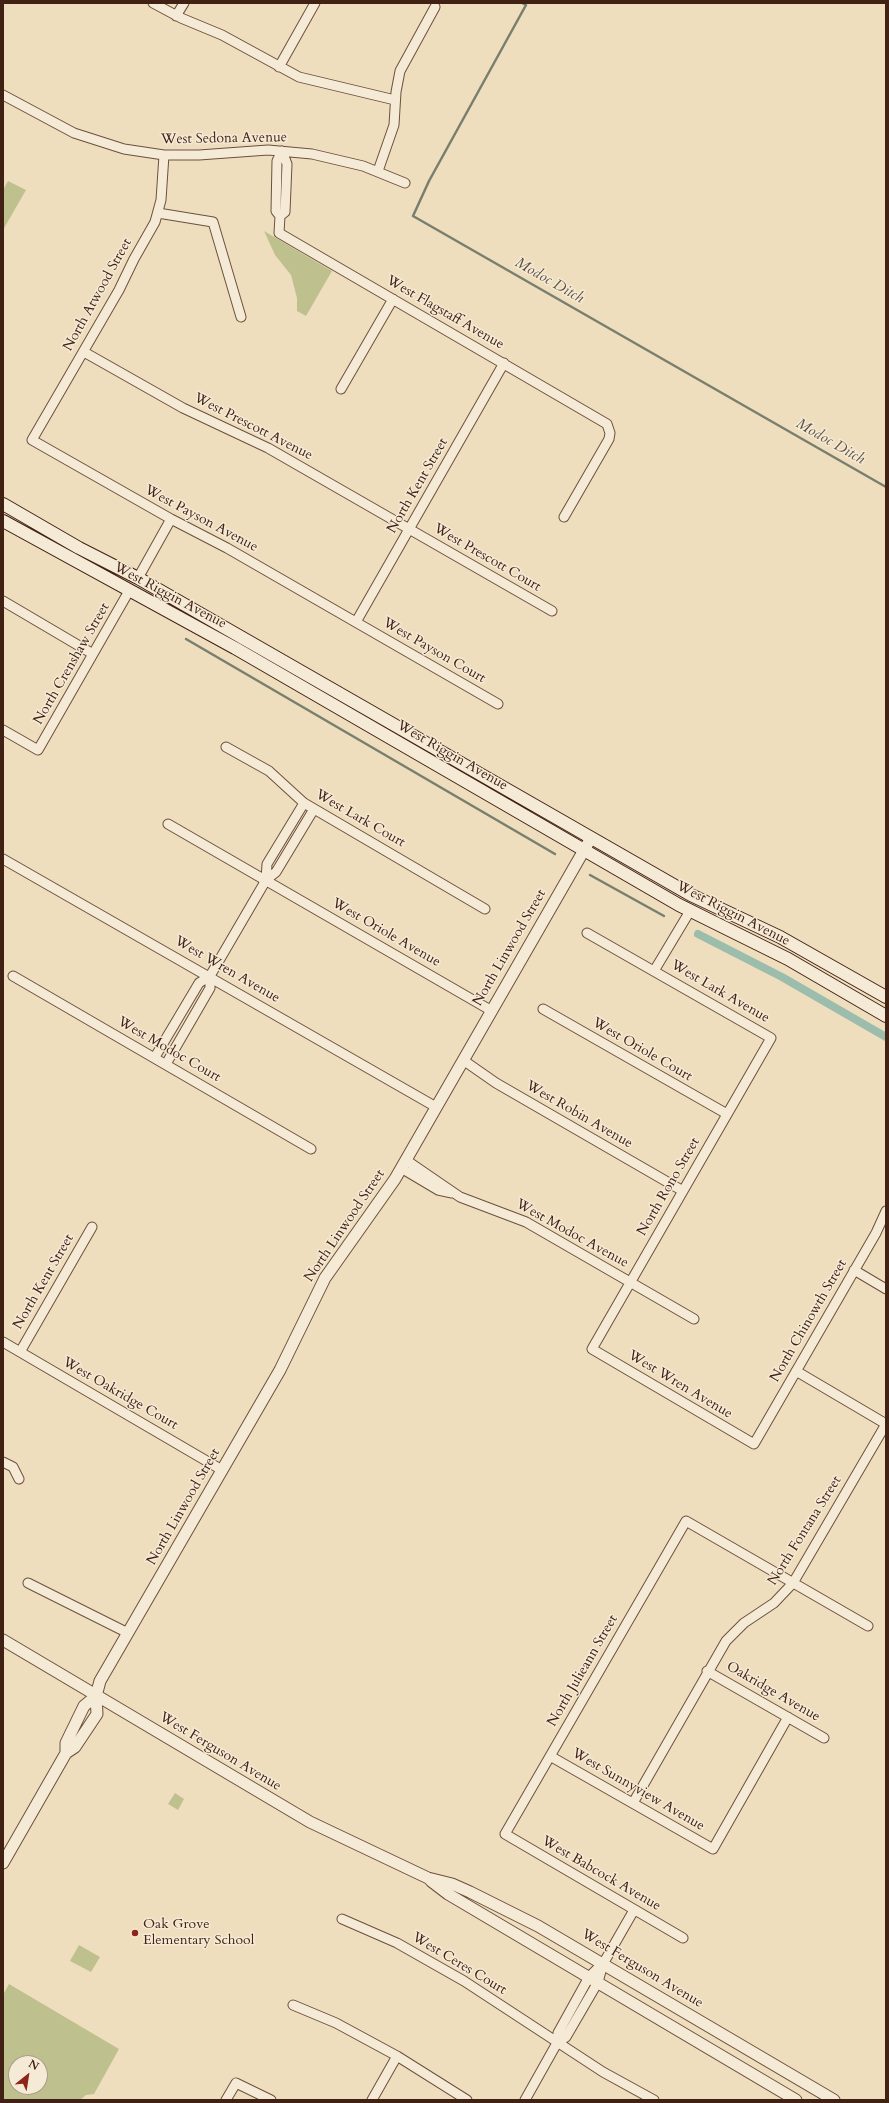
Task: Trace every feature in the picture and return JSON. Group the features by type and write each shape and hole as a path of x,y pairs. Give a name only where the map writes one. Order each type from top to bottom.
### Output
{"main road":[{"name":"West Riggin Avenue","path":"3,504 79,548 138,578 691,895 780,937 886,997"},
{"name":"West Riggin Avenue","path":"3,520 29,536 235,648 690,911 775,952 886,1016"},
{"path":"29,536 51,541 127,580 134,580 138,578"},
{"path":"129,591 137,589 145,590 216,628 230,631"}],"street":[{"path":"153,3 176,16 222,35 293,75 313,82 395,100"},
{"path":"176,16 184,3"},
{"path":"279,67 315,3"},
{"path":"378,172 394,125 396,84 403,65 435,7"},
{"name":"West Sedona Avenue","path":"3,95 51,122 85,137 124,149 164,155 282,151 333,158 378,172 404,184"},
{"name":"West Flagstaff Avenue","path":"282,151 287,164 285,212 280,216 279,233 603,420 610,428 609,438 564,517"},
{"name":"North Atwood Street","path":"32,440 119,290 158,213 164,155"},
{"path":"158,213 213,222 241,317"},
{"path":"341,389 393,299"},
{"name":"West Prescott Avenue","path":"84,352 183,408 268,448 409,529"},
{"name":"North Kent Street","path":"356,622 504,363"},
{"name":"West Payson Avenue","path":"32,440 171,519 227,548 356,622"},
{"path":"138,578 171,519"},
{"name":"West Prescott Court","path":"409,529 552,611"},
{"name":"North Crenshaw Street","path":"3,730 38,750 129,591"},
{"path":"3,601 93,654"},
{"name":"West Payson Court","path":"356,622 498,704"},
{"name":"West Lark Court","path":"226,747 269,771 304,803 485,909"},
{"path":"266,880 267,864 304,803"},
{"path":"155,1058 199,983 210,976 266,880 276,872 314,809"},
{"path":"168,824 266,880"},
{"name":"North Linwood Street","path":"3,1864 66,1753 66,1743 84,1706 96,1696 100,1681 290,1352 325,1278 379,1204 404,1164 591,838"},
{"name":"West Wren Avenue","path":"3,859 210,976 436,1107"},
{"name":"West Oriole Avenue","path":"266,880 492,1011"},
{"path":"587,933 654,971 690,911"},
{"name":"West Lark Avenue","path":"654,971 771,1038"},
{"name":"West Modoc Court","path":"13,976 311,1149"},
{"path":"166,1064 210,988 210,976"},
{"name":"West Oriole Court","path":"543,1009 727,1114"},
{"name":"North Rono Street","path":"592,1349 771,1038"},
{"name":"West Robin Avenue","path":"463,1060 496,1083 683,1191"},
{"name":"West Modoc Avenue","path":"404,1164 438,1190 455,1194 476,1205 509,1214 526,1222 631,1283"},
{"name":"North Chinowth Street","path":"754,1444 854,1270 886,1211"},
{"name":"North Kent Street","path":"20,1352 92,1227"},
{"path":"854,1270 886,1289"},
{"path":"631,1283 694,1319"},
{"name":"West Oakridge Court","path":"3,1342 222,1470"},
{"name":"West Wren Avenue","path":"592,1349 754,1444"},
{"path":"796,1371 886,1424"},
{"name":"North Fontana Street","path":"633,1803 707,1671 726,1641 735,1631 774,1603 793,1582 886,1424"},
{"path":"3,1462 12,1467 20,1479"},
{"name":"North Julieann Street","path":"505,1834 686,1521 793,1582"},
{"path":"793,1582 868,1626"},
{"path":"28,1584 128,1633"},
{"name":"West Ferguson Avenue","path":"3,1640 310,1822 428,1878 452,1884 538,1926 834,2100"},
{"name":"Oakridge Avenue","path":"707,1671 824,1738"},
{"name":"West Sunnyview Avenue","path":"550,1756 713,1849 788,1717"},
{"name":"West Babcock Avenue","path":"505,1834 683,1938"},
{"name":"West Ferguson Avenue","path":"428,1878 448,1894 594,1979 796,2100"},
{"path":"525,2100 557,2043 558,2033 594,1979 634,1910"},
{"name":"West Ceres Court","path":"342,1919 397,1943 464,1981 603,2072 654,2100"},
{"path":"293,2005 336,2023 397,2056 467,2100"},
{"path":"372,2100 397,2056"},
{"path":"226,2100 236,2083 271,2100"}],"green space":[{"path":"8,181 26,190 3,230 3,190"},
{"path":"264,231 332,271 306,316 297,311 297,298 291,275 275,255"},
{"path":"175,1793 184,1799 178,1810 168,1804"},
{"path":"79,1945 100,1957 91,1972 70,1961"},
{"path":"9,1984 119,2049 94,2094 86,2095 80,2100 3,2100 3,1995"}],"waterway":[{"name":"Modoc Ditch","path":"522,3 526,5 429,181 413,216 886,487"},
{"path":"186,639 555,854"},
{"path":"590,875 664,916"},
{"path":"698,934 782,977 886,1037"}],"place":[{"name":"Oak Grove Elementary School","path":"135,1933"}]}
